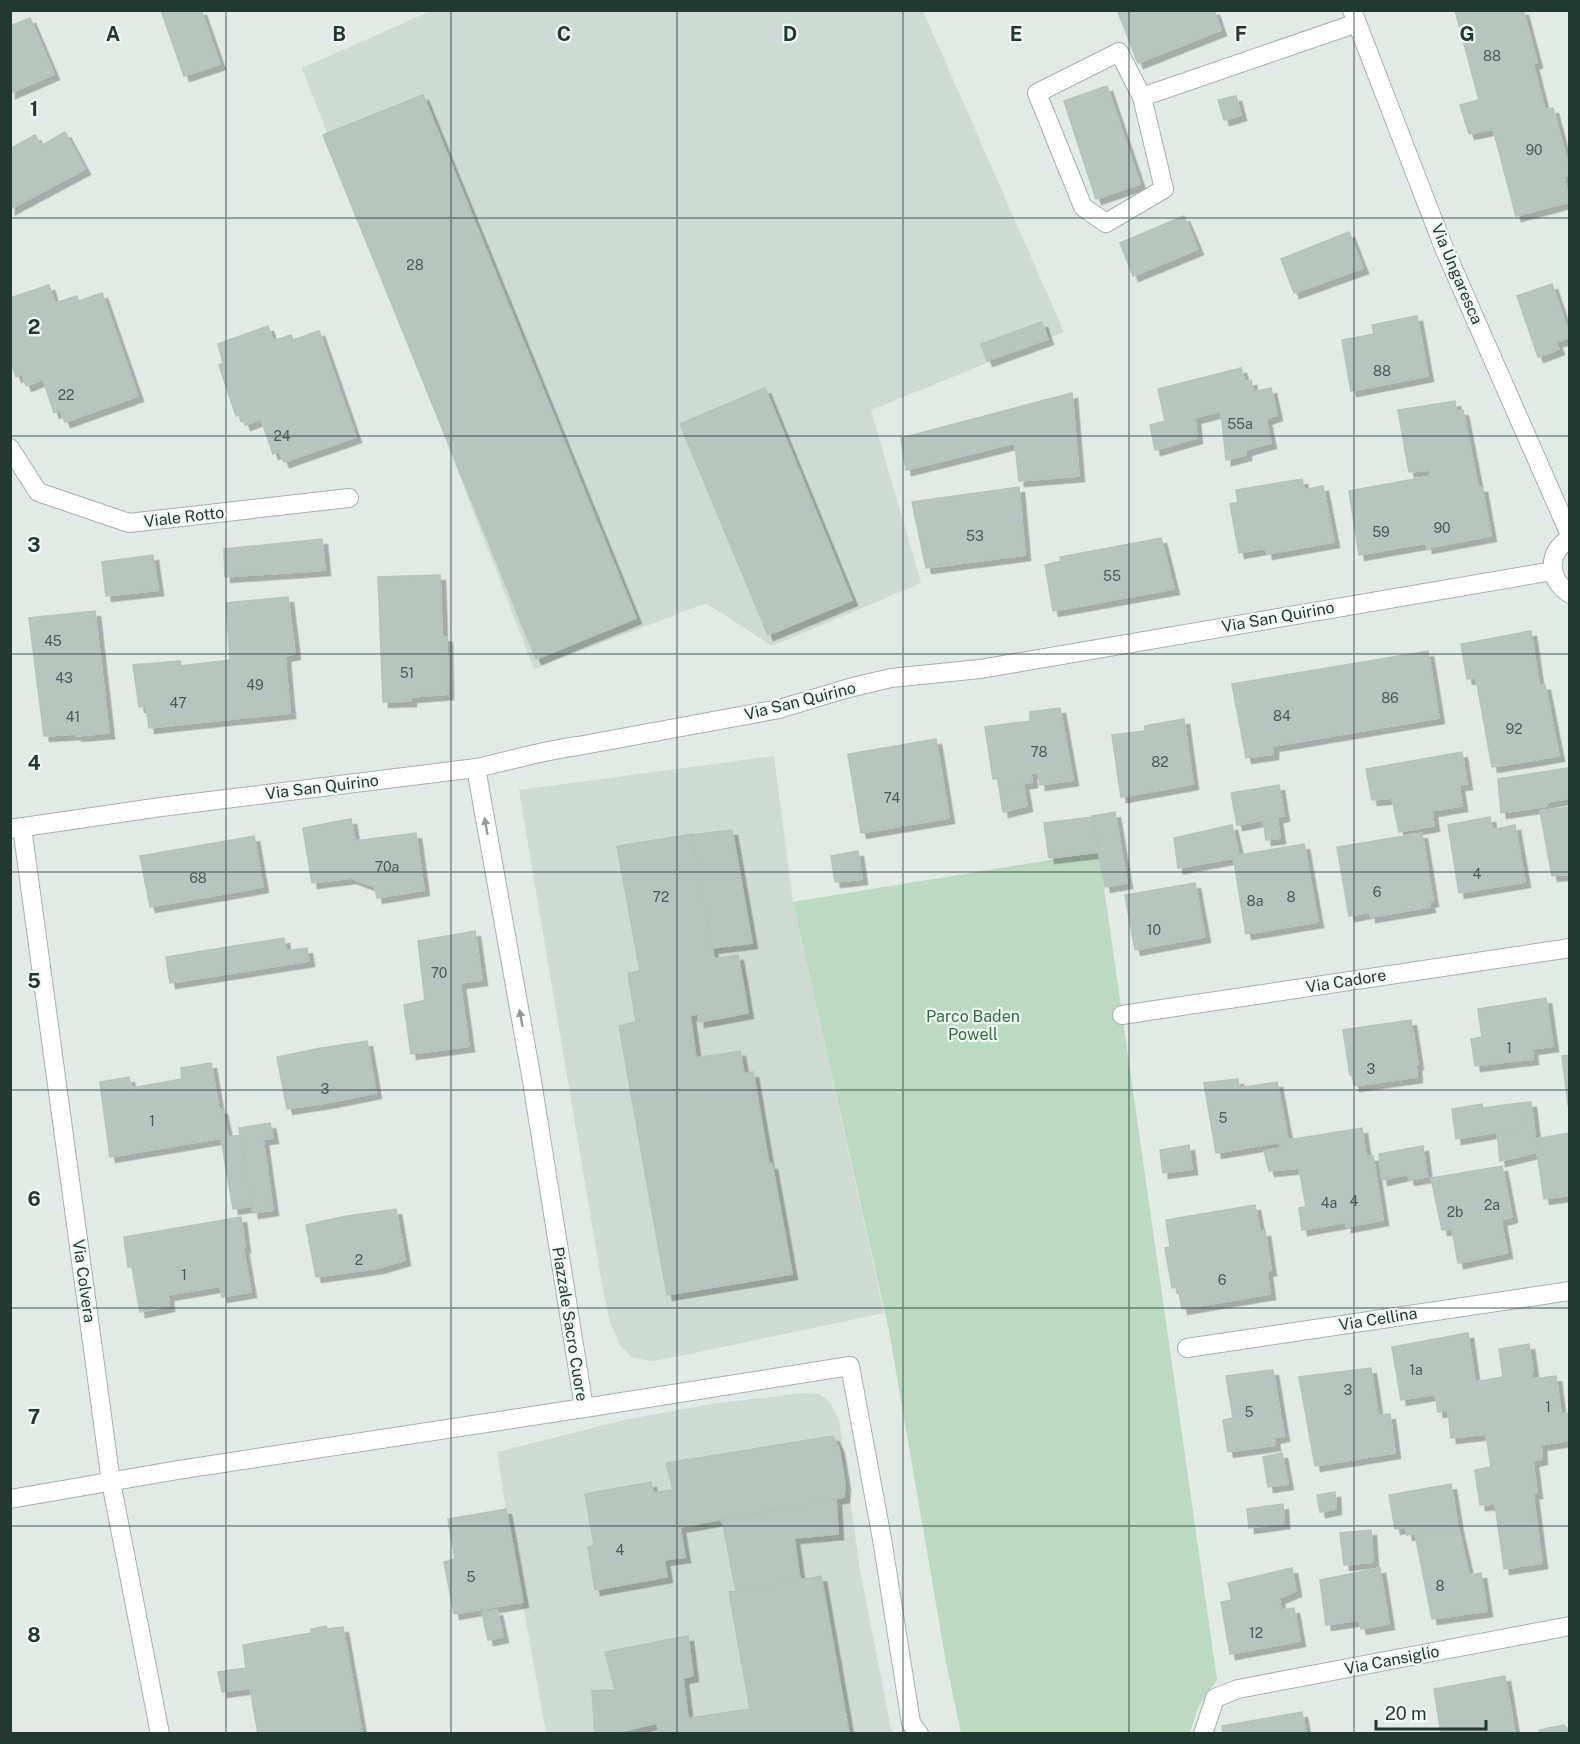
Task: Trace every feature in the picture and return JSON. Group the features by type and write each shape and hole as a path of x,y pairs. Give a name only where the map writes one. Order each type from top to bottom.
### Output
{"street":[{"path":"1142,97 1355,17"},
{"name":"Via Ungaresca","path":"1355,17 1444,248 1569,536 1556,551 1552,561 1553,571"},
{"path":"1119,52 1142,97 1164,189 1106,223 1083,207 1037,93 1119,52"},
{"name":"Viale Rotto","path":"10,448 38,492 129,523 350,498"},
{"path":"1553,571 1556,580 1569,594"},
{"name":"Via San Quirino","path":"16,828 173,805 476,768 553,749 779,709 891,678 980,669 1553,571"},
{"name":"Piazzale Sacro Cuore","path":"10,1499 178,1470 584,1408 531,1075 476,768"},
{"name":"Via Colvera","path":"16,828 111,1482 160,1734"},
{"name":"Via Cadore","path":"1122,1015 1569,948"},
{"name":"Via Cellina","path":"1187,1348 1569,1291"},
{"path":"584,1408 850,1365 882,1539 911,1723 919,1734"},
{"name":"Via Cansiglio","path":"1203,1734 1215,1698 1238,1689 1569,1626"}],"shaded area":[{"path":"431,11 923,11 1064,332 871,410 921,583 772,646 706,603 534,669 302,68"},
{"path":"774,756 793,902 884,1313 653,1361 633,1358 620,1345 609,1319 603,1290 519,790"},
{"path":"803,1393 819,1394 830,1402 839,1419 860,1570 891,1729 894,1733 546,1733 497,1452 624,1420 711,1404"}],"green space":[{"name":"Parco Baden Powell","path":"1099,852 1217,1680 1199,1705 1190,1733 961,1733 946,1662 889,1331 793,902"}],"building":[{"path":"161,10 201,10 220,64 184,76"},
{"path":"1122,10 1214,10 1221,30 1138,63 1118,12"},
{"path":"1455,10 1523,10 1537,62 1533,64 1545,110 1553,108 1570,172 1570,175 1564,177 1569,202 1516,216 1493,129 1469,134 1460,105 1479,100"},
{"path":"30,18 54,74 10,93 10,26"},
{"path":"1107,86 1140,184 1096,199 1064,101"},
{"path":"423,95 636,618 536,659 323,135"},
{"path":"1236,96 1241,115 1224,120 1218,100"},
{"path":"65,132 85,169 10,209 10,149 35,135 41,146"},
{"path":"1184,216 1198,249 1133,276 1120,243"},
{"path":"1349,232 1363,268 1294,293 1281,259"},
{"path":"1552,284 1570,337 1556,342 1559,349 1538,357 1517,296"},
{"path":"49,285 55,303 77,296 79,301 102,293 138,396 65,422 60,410 54,413 43,379 26,386 22,374 16,377 10,359 10,298"},
{"path":"1417,316 1428,376 1351,391 1342,340 1374,334 1372,325"},
{"path":"1042,322 1048,339 987,361 981,344"},
{"path":"268,326 273,341 291,335 293,340 319,331 356,437 284,462 279,451 273,454 261,419 245,425 241,415 236,416 219,365 223,363 218,344"},
{"path":"1241,368 1245,382 1251,380 1253,392 1271,388 1277,415 1266,419 1271,443 1246,450 1246,455 1226,460 1221,411 1195,418 1197,438 1155,450 1150,425 1165,421 1158,389"},
{"path":"765,388 852,600 768,635 680,424"},
{"path":"1072,393 1079,476 1019,481 1015,443 906,470 901,438"},
{"path":"1455,401 1456,411 1463,410 1478,487 1482,487 1491,536 1427,548 1426,543 1359,555 1349,491 1431,476 1429,470 1409,472 1398,410"},
{"path":"1302,479 1304,490 1323,486 1334,542 1267,554 1266,548 1239,553 1230,504 1238,502 1236,490"},
{"path":"1019,487 1025,555 926,568 912,502"},
{"path":"1161,538 1174,589 1053,611 1045,565 1061,561 1060,557"},
{"path":"322,539 325,570 225,577 224,549"},
{"path":"153,555 158,590 106,596 102,562"},
{"path":"440,575 442,636 447,637 448,694 411,697 411,701 383,702 378,577"},
{"path":"288,597 295,654 285,656 290,713 149,728 146,706 139,707 133,665 180,661 181,666 230,660 226,603"},
{"path":"95,611 109,733 44,736 29,618"},
{"path":"1531,631 1539,685 1545,685 1559,756 1492,767 1476,678 1467,679 1461,644"},
{"path":"1428,651 1439,718 1273,746 1273,754 1246,758 1232,684"},
{"path":"1060,708 1073,780 1040,785 1038,772 1031,773 1032,782 999,787 998,778 993,779 985,727 1030,721 1030,712"},
{"path":"1184,719 1193,784 1121,797 1112,735 1145,731 1145,726"},
{"path":"936,739 949,818 861,833 848,754"},
{"path":"1462,752 1467,784 1459,785 1462,806 1432,811 1434,826 1399,832 1392,798 1372,800 1366,769"},
{"path":"1567,768 1570,798 1547,802 1547,806 1501,813 1498,779"},
{"path":"1023,783 1027,806 1003,812 999,787"},
{"path":"1279,785 1284,816 1237,825 1231,793"},
{"path":"1570,807 1570,874 1552,876 1540,811"},
{"path":"1115,812 1127,883 1105,887 1092,816"},
{"path":"1093,817 1099,852 1049,858 1044,823"},
{"path":"1277,817 1280,838 1266,840 1263,820"},
{"path":"1490,817 1492,830 1515,825 1525,882 1459,893 1448,825"},
{"path":"351,819 355,841 416,833 424,890 377,898 375,887 351,878 312,883 303,828"},
{"path":"1232,825 1239,855 1233,856 1234,858 1178,868 1174,838"},
{"path":"732,830 752,943 712,948 692,835"},
{"path":"1422,833 1433,901 1429,902 1430,907 1370,917 1370,912 1349,916 1337,847"},
{"path":"692,834 714,959 738,955 748,1013 699,1022 698,1014 690,1015 696,1058 740,1051 744,1074 753,1072 769,1165 772,1164 792,1274 667,1295 619,1026 636,1022 628,973 640,971 617,846"},
{"path":"254,836 263,887 150,907 140,856"},
{"path":"1304,844 1318,922 1246,934 1233,856"},
{"path":"858,851 862,879 835,882 831,856"},
{"path":"1195,883 1205,937 1135,950 1125,895"},
{"path":"475,931 482,980 460,983 469,1046 411,1054 404,1005 425,1000 418,941"},
{"path":"284,938 286,951 307,948 309,961 170,983 166,957"},
{"path":"1546,998 1553,1046 1532,1049 1533,1059 1475,1066 1471,1039 1482,1037 1478,1009"},
{"path":"1411,1020 1418,1064 1416,1065 1417,1077 1354,1086 1352,1075 1350,1075 1343,1030"},
{"path":"367,1041 376,1093 287,1109 277,1057"},
{"path":"1570,1055 1570,1105 1568,1105 1562,1056"},
{"path":"211,1063 219,1110 222,1109 228,1137 110,1157 100,1082 129,1077 132,1088 182,1079 181,1068"},
{"path":"1238,1079 1239,1088 1277,1082 1288,1140 1362,1128 1366,1156 1373,1156 1383,1220 1346,1227 1346,1222 1302,1230 1299,1208 1306,1207 1299,1168 1269,1171 1264,1151 1281,1148 1280,1142 1216,1153 1204,1083"},
{"path":"1531,1102 1537,1152 1500,1161 1497,1132 1522,1128 1519,1103"},
{"path":"1519,1103 1522,1128 1456,1139 1452,1109 1482,1104 1483,1108"},
{"path":"270,1123 273,1138 263,1139 273,1210 253,1213 239,1128"},
{"path":"1570,1133 1570,1195 1544,1199 1535,1139"},
{"path":"240,1135 252,1206 233,1209 221,1138"},
{"path":"1189,1145 1192,1169 1163,1173 1160,1150"},
{"path":"1423,1146 1427,1177 1409,1180 1408,1174 1382,1180 1379,1154"},
{"path":"1502,1166 1512,1217 1501,1220 1507,1253 1458,1263 1452,1229 1442,1230 1431,1178"},
{"path":"1255,1205 1260,1232 1265,1231 1271,1270 1267,1271 1270,1294 1182,1309 1178,1287 1172,1288 1165,1248 1170,1247 1166,1220"},
{"path":"396,1209 405,1260 378,1268 316,1277 306,1225"},
{"path":"241,1217 245,1247 243,1247 251,1292 222,1297 220,1286 168,1295 169,1306 140,1312 132,1267 128,1267 124,1237"},
{"path":"1468,1333 1475,1382 1503,1377 1499,1349 1529,1344 1532,1379 1556,1376 1561,1414 1570,1413 1570,1440 1541,1445 1542,1459 1533,1461 1537,1493 1533,1493 1542,1563 1504,1569 1495,1504 1480,1505 1475,1470 1491,1467 1486,1434 1451,1438 1448,1410 1438,1412 1435,1394 1401,1400 1392,1347"},
{"path":"1371,1368 1378,1415 1390,1414 1395,1453 1315,1466 1299,1377"},
{"path":"1273,1370 1284,1436 1274,1438 1275,1445 1228,1452 1223,1420 1233,1418 1226,1376"},
{"path":"833,1436 839,1448 845,1484 844,1497 680,1527 685,1557 664,1560 667,1577 595,1590 588,1547 594,1545 585,1494 651,1482 653,1493 673,1490 666,1463"},
{"path":"1282,1453 1288,1484 1268,1487 1263,1457"},
{"path":"1451,1484 1458,1527 1407,1535 1406,1527 1395,1529 1389,1495"},
{"path":"1335,1492 1336,1509 1320,1512 1317,1495"},
{"path":"836,1499 838,1534 794,1538 800,1580 736,1591 722,1520"},
{"path":"1283,1504 1284,1523 1249,1528 1247,1509"},
{"path":"506,1509 523,1602 454,1614 444,1562 455,1559 448,1519"},
{"path":"1458,1527 1469,1575 1481,1573 1487,1611 1432,1619 1415,1534"},
{"path":"1371,1530 1373,1562 1344,1565 1340,1533"},
{"path":"1292,1568 1296,1591 1279,1598 1281,1610 1294,1608 1300,1641 1230,1654 1221,1602 1232,1600 1228,1583"},
{"path":"1380,1568 1389,1624 1361,1629 1359,1620 1326,1625 1320,1580"},
{"path":"821,1576 849,1734 659,1734 657,1723 750,1709 729,1592"},
{"path":"497,1610 503,1637 488,1640 482,1612"},
{"path":"326,1626 327,1629 343,1627 362,1734 258,1734 250,1688 222,1692 218,1672 246,1668 243,1645 311,1633 311,1629"},
{"path":"688,1636 693,1676 683,1678 688,1718 611,1734 595,1734 592,1691 615,1690 605,1652"},
{"path":"1505,1676 1515,1734 1441,1734 1434,1689"},
{"path":"1302,1712 1306,1734 1223,1734 1222,1726"},
{"path":"1564,1725 1570,1734 1540,1734 1539,1730"}]}
